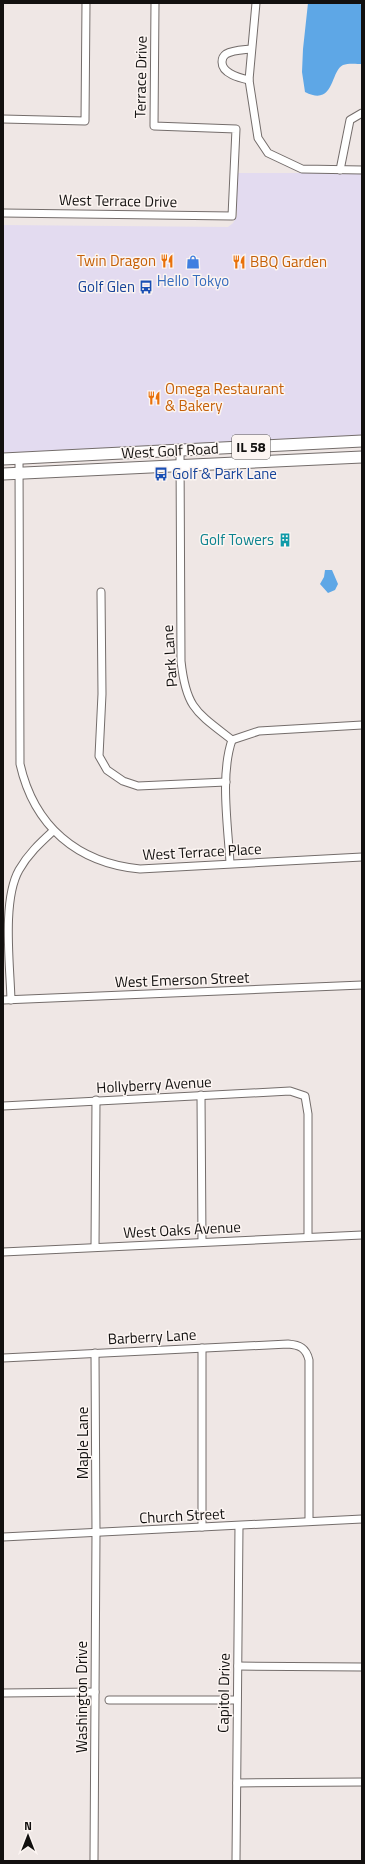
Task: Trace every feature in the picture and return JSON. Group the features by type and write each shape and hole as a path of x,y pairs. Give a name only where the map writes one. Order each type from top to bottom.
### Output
{"main road":[{"name":"IL 58","path":"3,459 362,441"},
{"name":"West Golf Road","path":"3,474 362,457"}],"street":[{"path":"3,119 85,121 86,3"},
{"name":"Terrace Drive","path":"155,3 154,126 236,129 232,216"},
{"path":"256,3 249,80 258,138 268,153 302,169 362,170"},
{"path":"249,80 226,71 222,66 222,60 225,55 233,51 251,48"},
{"path":"340,170 350,120 362,113"},
{"name":"West Terrace Drive","path":"3,213 232,216"},
{"name":"Park Lane","path":"180,450 181,661 183,679 186,693 193,706 202,716 232,740"},
{"name":"West Terrace Place","path":"19,458 20,764 27,792 34,805 53,831 74,847 89,855 122,867 140,869 362,857"},
{"path":"101,592 102,694 99,756 107,770 123,781 138,786 226,782"},
{"path":"230,863 226,763 232,740 260,731 362,725"},
{"path":"7,1000 9,916 14,883 18,871 27,857 53,831"},
{"name":"West Emerson Street","path":"7,1000 362,985"},
{"name":"Hollyberry Avenue","path":"3,1106 290,1091 305,1096 308,1114 308,1237"},
{"path":"201,1095 202,1242"},
{"path":"95,1247 96,1100"},
{"name":"West Oaks Avenue","path":"3,1252 362,1234"},
{"name":"Barberry Lane","path":"3,1358 288,1344 303,1348 308,1353 309,1360 309,1521"},
{"path":"202,1348 202,1527"},
{"name":"Maple Lane","path":"95,1353 96,1533"},
{"name":"Church Street","path":"3,1537 362,1519"},
{"name":"Capitol Drive","path":"236,1861 239,1526"},
{"name":"Washington Drive","path":"94,1861 96,1533"},
{"path":"238,1666 362,1667"},
{"path":"3,1693 95,1692"},
{"path":"109,1700 237,1700"},
{"path":"237,1782 362,1782"}],"shaded area":[{"path":"237,173 362,173 362,436 3,454 3,225 228,227 233,223 237,216"}],"water":[{"path":"308,3 360,3 362,7 362,64 343,65 339,68 327,92 322,95 315,95 305,92 302,72"},
{"path":"325,570 332,570 338,584 335,590 328,593 320,584 324,577"}],"place":[{"name":"Twin Dragon","path":"167,261"},
{"name":"Hello Tokyo","path":"193,262"},
{"name":"BBQ Garden","path":"239,262"},
{"name":"Golf Glen","path":"146,287"},
{"name":"Omega Restaurant & Bakery","path":"154,398"},
{"name":"Golf & Park Lane","path":"161,474"},
{"name":"Golf Towers","path":"285,540"}]}
